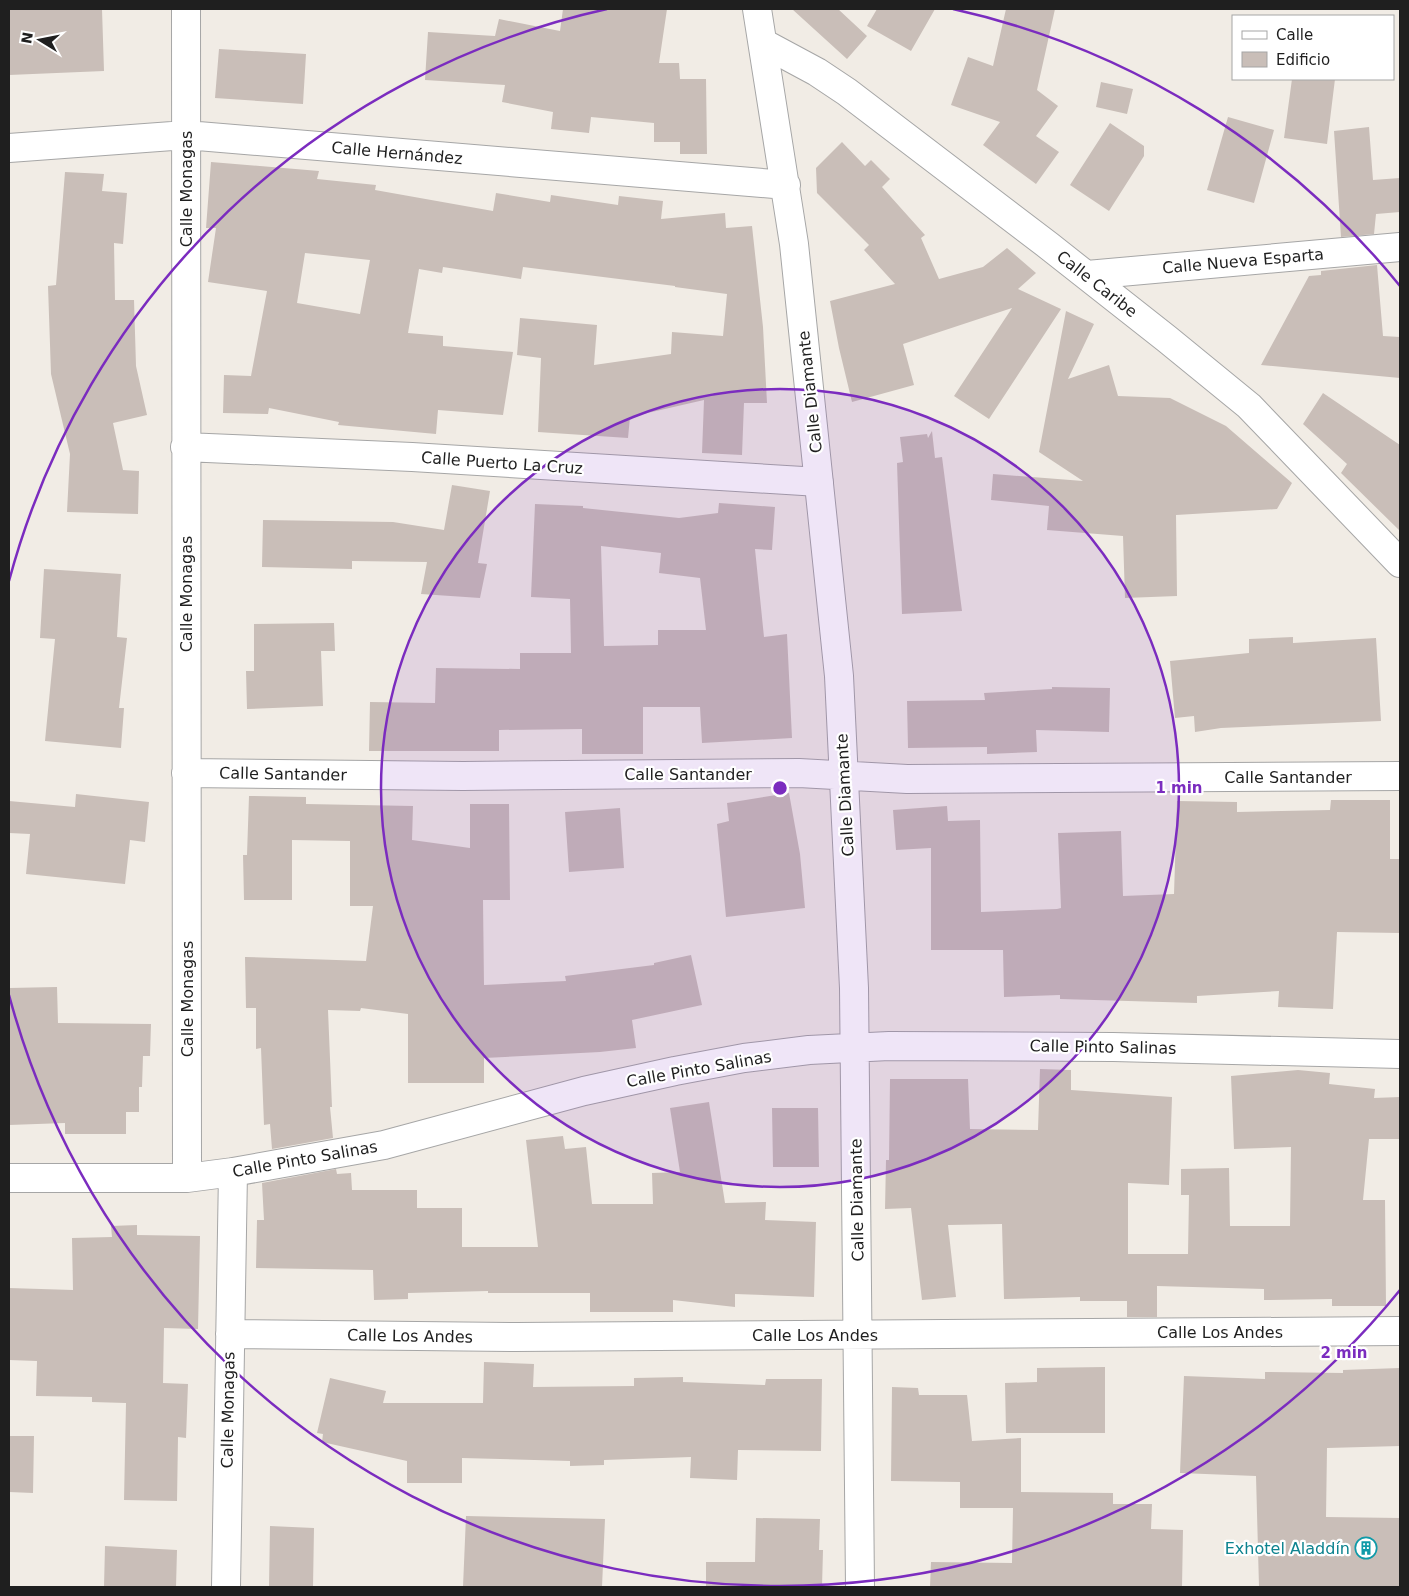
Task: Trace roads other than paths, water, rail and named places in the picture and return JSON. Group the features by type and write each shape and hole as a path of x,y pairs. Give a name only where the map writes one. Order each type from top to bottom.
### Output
{"street":[{"name":"Calle Monagas","path":"186,9 187,1178"},
{"name":"Calle Diamante","path":"757,9 786,185 795,254 839,676 855,1048 860,1587"},
{"name":"Calle Caribe","path":"763,43 818,72 848,92 1087,275 1249,406 1400,563"},
{"name":"Calle Hernández","path":"9,148 186,135 786,185"},
{"name":"Calle Nueva Esparta","path":"1087,275 1400,246"},
{"name":"Calle Puerto La Cruz","path":"185,446 819,482"},
{"name":"Calle Santander","path":"186,773 844,775 906,779 1400,776"},
{"name":"Calle Pinto Salinas","path":"9,1178 187,1178 233,1172 384,1146 584,1091 675,1071 744,1058 809,1050 889,1046 1114,1047 1400,1054"},
{"name":"Calle Monagas","path":"226,1587 233,1172"},
{"name":"Calle Los Andes","path":"230,1334 506,1337 1400,1331"}],"place":[{"name":"Exhotel Aladdín","path":"1366,1548"}]}
